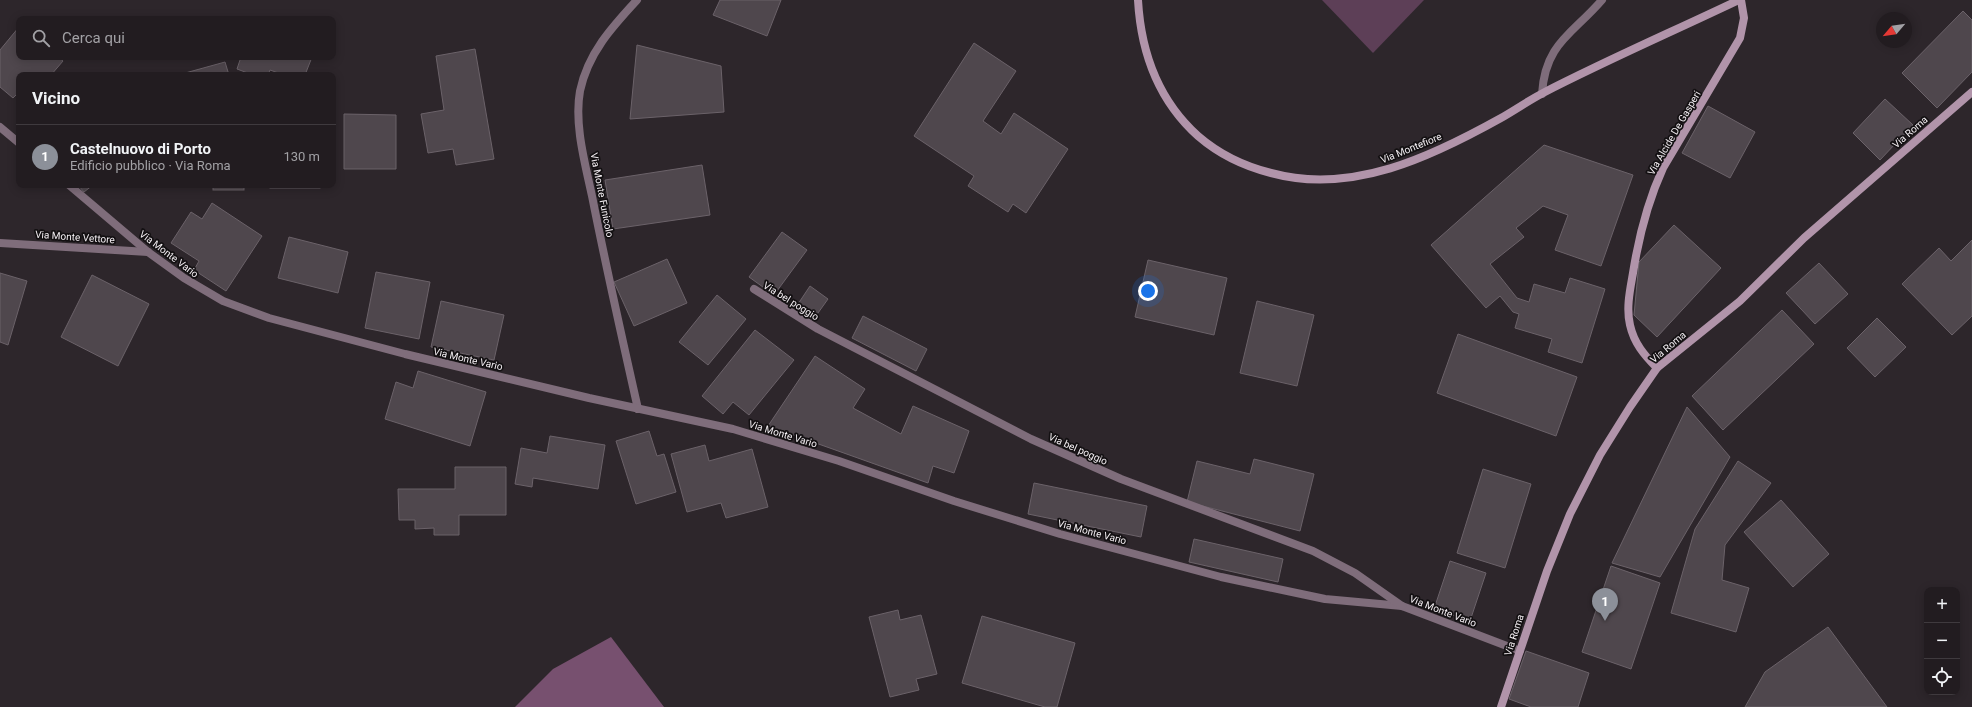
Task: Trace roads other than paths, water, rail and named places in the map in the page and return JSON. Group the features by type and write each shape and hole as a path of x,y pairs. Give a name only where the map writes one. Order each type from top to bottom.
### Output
{"main road":[{"name":"Via Montefiore","path":"1138,0 1140,24 1151,71 1162,92 1190,129 1222,154 1241,165 1279,176 1300,179 1330,180 1357,177 1392,168 1458,140 1542,94 1740,0"},
{"name":"Via Alcide De Gasperi","path":"1657,368 1644,356 1636,342 1628,317 1629,297 1639,234 1663,168 1740,38 1744,18 1740,0"},
{"name":"Via Roma","path":"1501,707 1551,560 1582,489 1600,455 1630,407 1657,368 1740,300 1804,238 1972,92"}],"street":[{"name":"Via Monte Funicolo","path":"637,0 610,29 591,59 580,91 578,109 584,158 607,272 638,409"},
{"path":"1542,94 1543,78 1556,47 1602,0"},
{"path":"0,127 16,140"},
{"name":"Via Monte Vario","path":"72,188 148,252 206,292 233,306 269,318 412,356 638,409 732,429 839,461 954,501 1060,534 1221,577 1325,599 1402,606 1520,651"},
{"name":"Via Monte Vettore","path":"0,243 148,252"},
{"name":"Via bel poggio","path":"754,289 818,329 1031,439 1121,479 1313,551 1355,573 1402,606"}],"place":[{"name":"Castelnuovo di Porto","path":"1605,621"}]}
